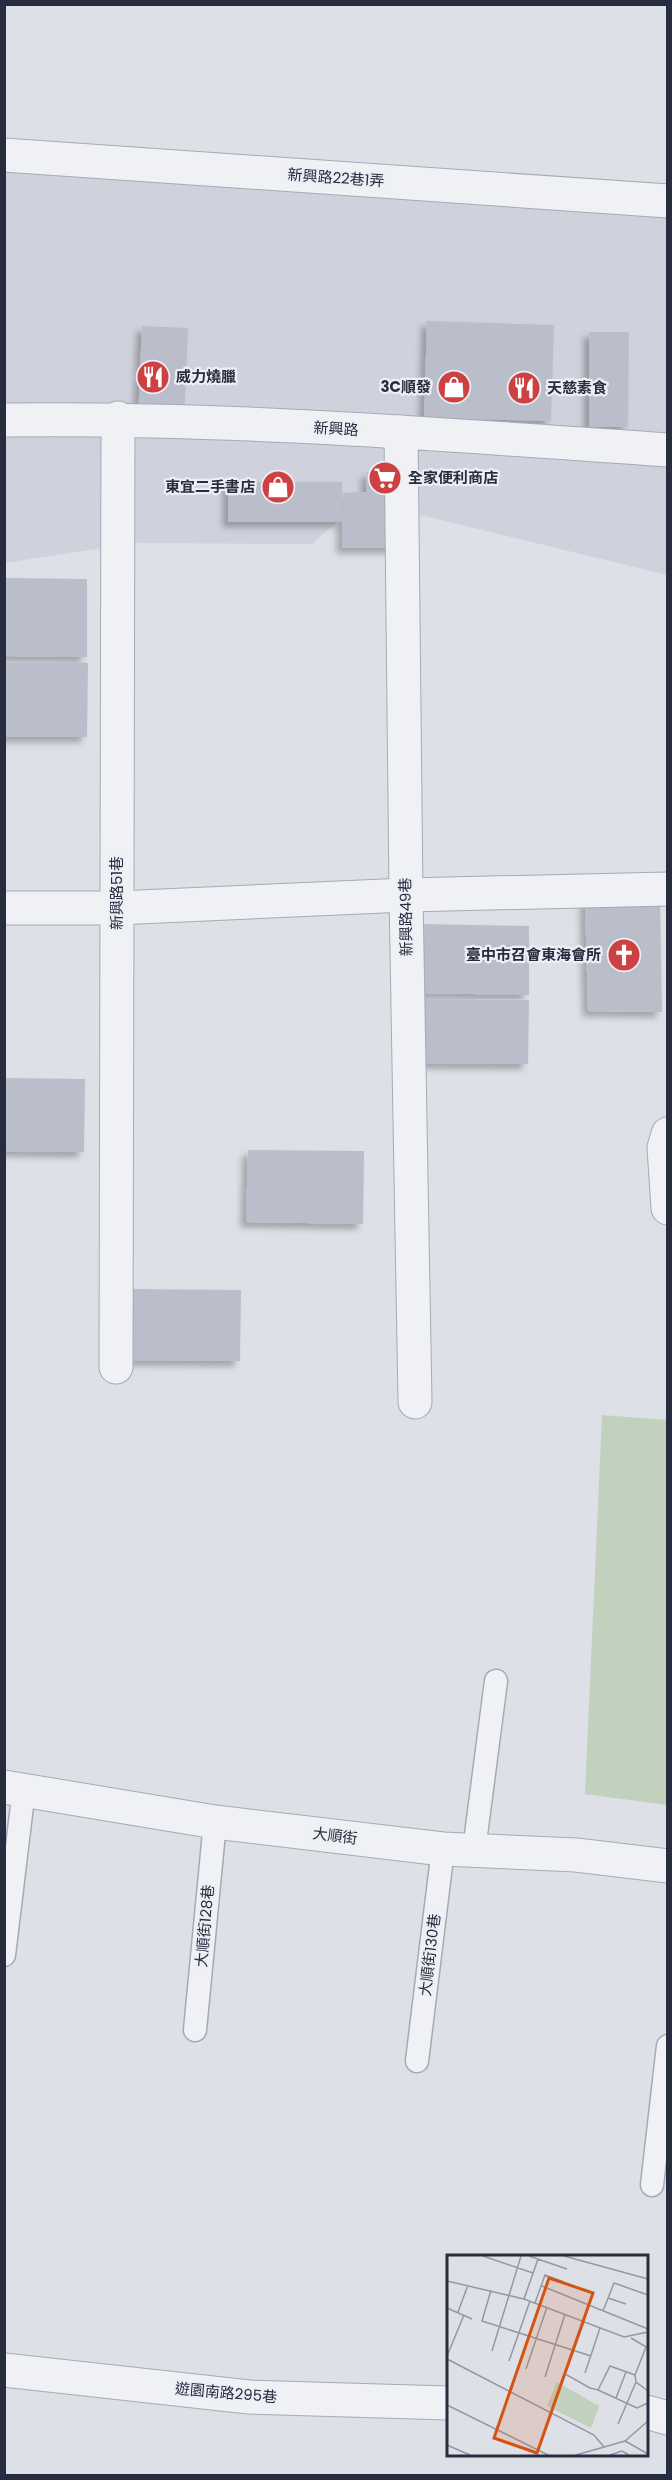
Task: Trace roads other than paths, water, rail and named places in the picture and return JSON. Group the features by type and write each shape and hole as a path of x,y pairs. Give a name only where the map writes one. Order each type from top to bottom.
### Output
{"street":[{"name":"新興路22巷1弄","path":"4,155 668,201"},
{"name":"新興路","path":"4,420 118,418 401,432 668,450"},
{"name":"新興路51巷","path":"116,1367 118,418"},
{"name":"新興路49巷","path":"401,432 415,1402"},
{"path":"4,908 117,908 406,895 668,890"},
{"path":"668,1134 664,1148 668,1208"},
{"name":"大順街","path":"14,1788 215,1822 459,1849 576,1854 668,1866"},
{"name":"遊園南路295巷","path":"4,2370 249,2397 447,2403"},
{"path":"648,2413 668,2418"}],"lane":[{"name":"大順街130巷","path":"417,2061 459,1849 496,1681"},
{"path":"4,1955 14,1788"},
{"name":"大順街128巷","path":"195,2030 215,1822"},
{"path":"652,2185 668,2046"}],"place":[{"name":"威力燒臘","path":"153,377"},
{"name":"3C順發","path":"454,387"},
{"name":"天慈素食","path":"524,388"},
{"name":"全家便利商店","path":"385,478"},
{"name":"東宜二手書店","path":"278,487"},
{"name":"臺中市召會東海會所","path":"624,955"}]}
